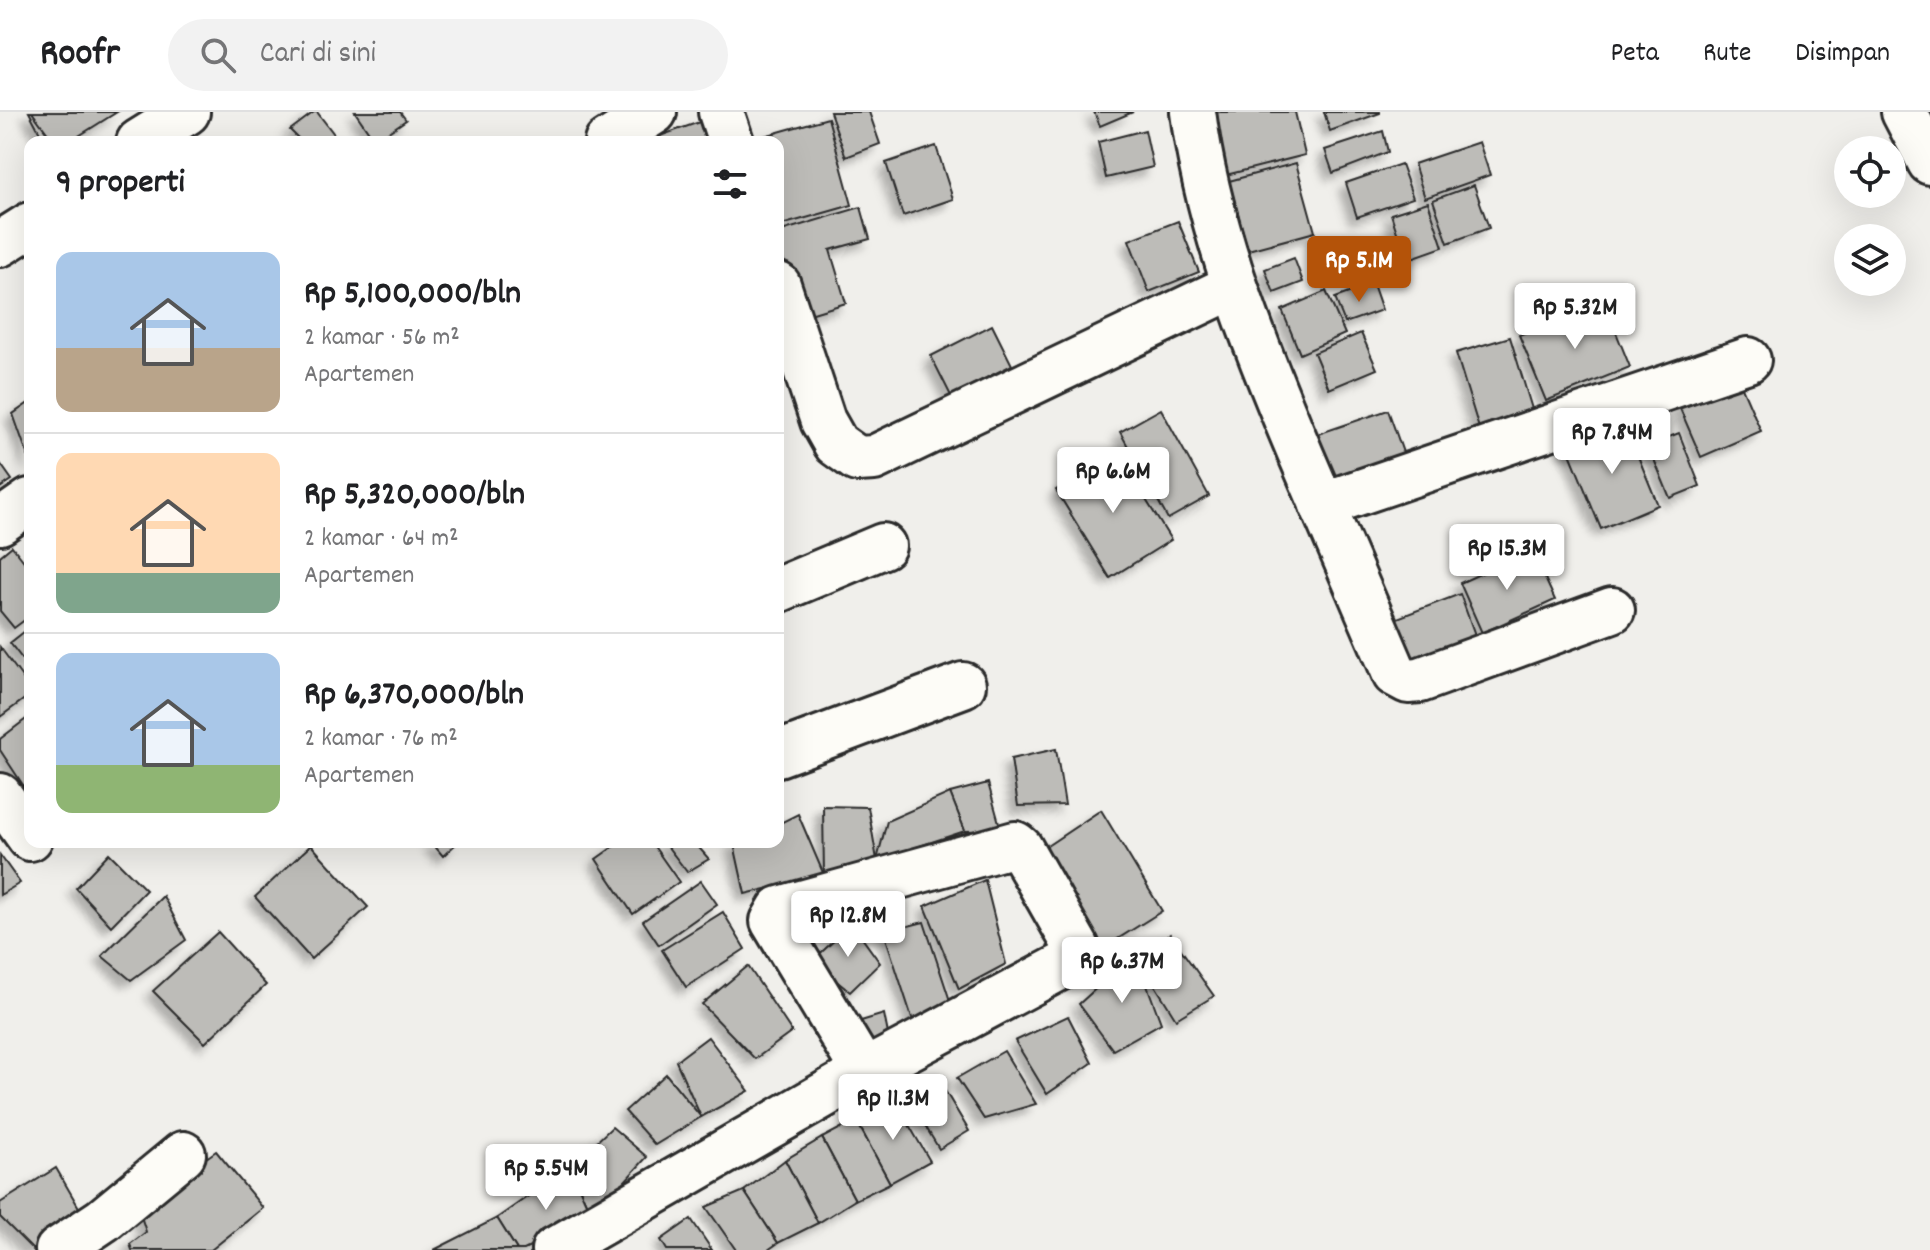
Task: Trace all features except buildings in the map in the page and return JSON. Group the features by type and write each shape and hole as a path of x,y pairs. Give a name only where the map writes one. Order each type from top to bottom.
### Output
{"street":[{"path":"149,136 187,112"},
{"path":"616,136 654,112"},
{"path":"721,112 729,136"},
{"path":"1193,112 1197,142 1234,286 1280,408 1395,674 1408,681 1420,680 1612,610"},
{"path":"1904,112 1930,162"},
{"path":"0,244 24,229"},
{"path":"784,303 823,421 836,444 857,459 874,458 1234,286"},
{"path":"1322,505 1748,360"},
{"path":"784,587 883,546"},
{"path":"784,752 963,685"},
{"path":"0,796 24,830"},
{"path":"554,1250 864,1072 1074,960 1077,948 1015,844 780,909 774,917 773,921 864,1072"},
{"path":"58,1250 103,1220 183,1154"}]}
